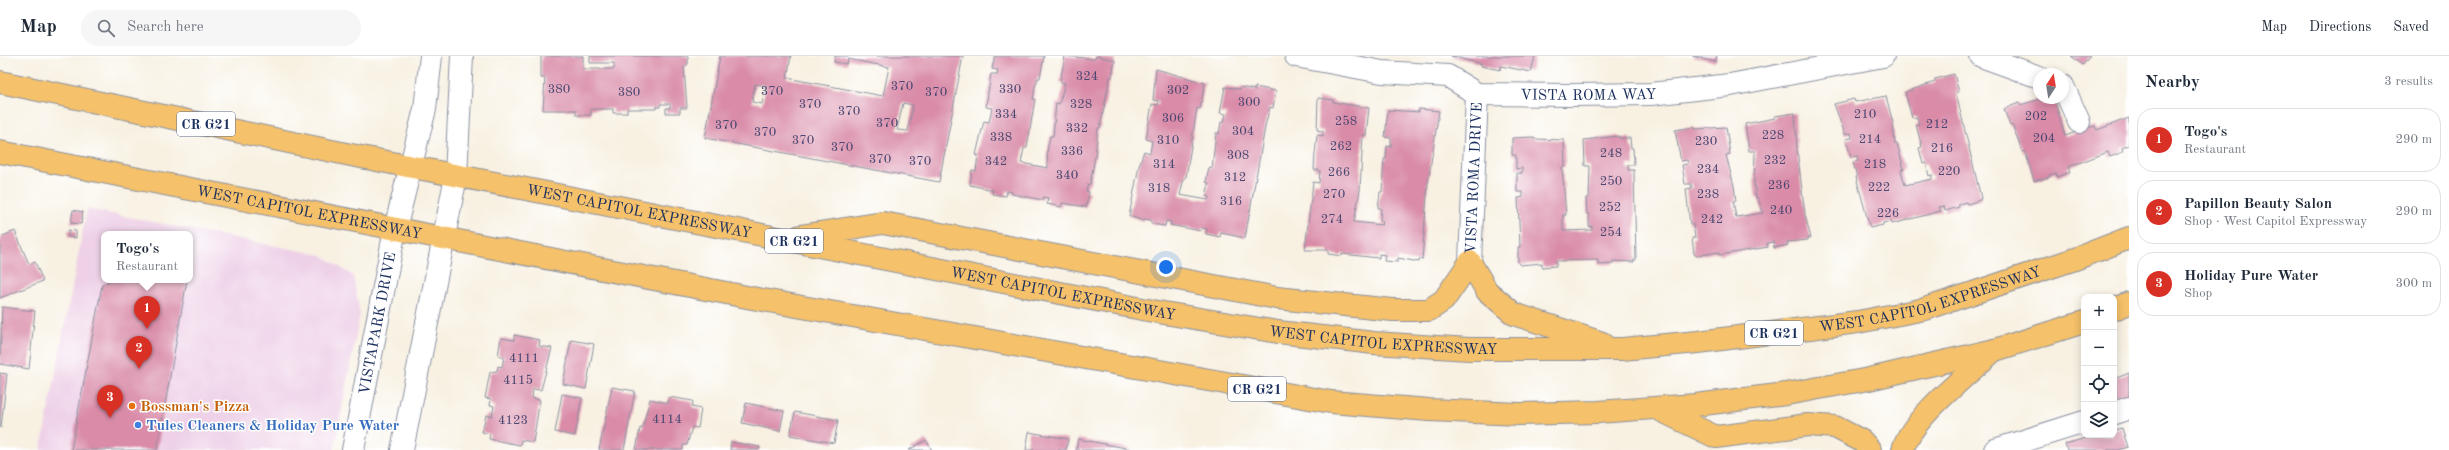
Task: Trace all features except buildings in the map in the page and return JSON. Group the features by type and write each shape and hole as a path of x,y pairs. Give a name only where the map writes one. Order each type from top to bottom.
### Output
{"highway":[{"name":"WEST CAPITOL EXPRESSWAY","path":"0,82 456,176 1158,312 1278,332 1374,343 1469,349 1622,349 1698,342 1858,322 1925,309 2075,259 2129,238"},
{"name":"WEST CAPITOL EXPRESSWAY","path":"0,152 752,298 1331,402 1429,410 1519,414 1657,409 1793,393 1869,379 1995,350 2081,323"},
{"path":"783,239 883,223 1277,298 1393,310 1429,310 1444,300 1470,262 1487,291 1514,314 1622,349"},
{"path":"2117,308 2129,303"},
{"path":"1903,450 1905,441 1931,408 1995,350"},
{"path":"1657,409 1716,437 1808,425 1835,426 1862,441 1870,450"}],"street":[{"name":"VISTAPARK DRIVE","path":"353,450 395,229 425,109 430,56"},
{"path":"402,450 456,176 462,56"},
{"path":"1296,56 1382,72 1448,76 1477,94"},
{"name":"VISTA ROMA WAY","path":"1477,94 1651,94 1730,85 1883,56"},
{"path":"1981,56 2033,75"},
{"name":"VISTA ROMA DRIVE","path":"1470,262 1477,94"},
{"path":"2069,100 2079,122"},
{"path":"2117,412 2129,408"},
{"path":"1995,450 2081,423"}],"shaded area":[{"path":"87,209 322,255 353,276 360,314 334,450 41,450"}],"place":[{"name":"Togo's","path":"147,329"},
{"name":"Papillon Beauty Salon","path":"139,369"},
{"name":"Bossman's Pizza","path":"132,406"},
{"name":"Holiday Pure Water","path":"110,418"},
{"name":"Tules Cleaners & Holiday Pure Water","path":"138,425"}]}
